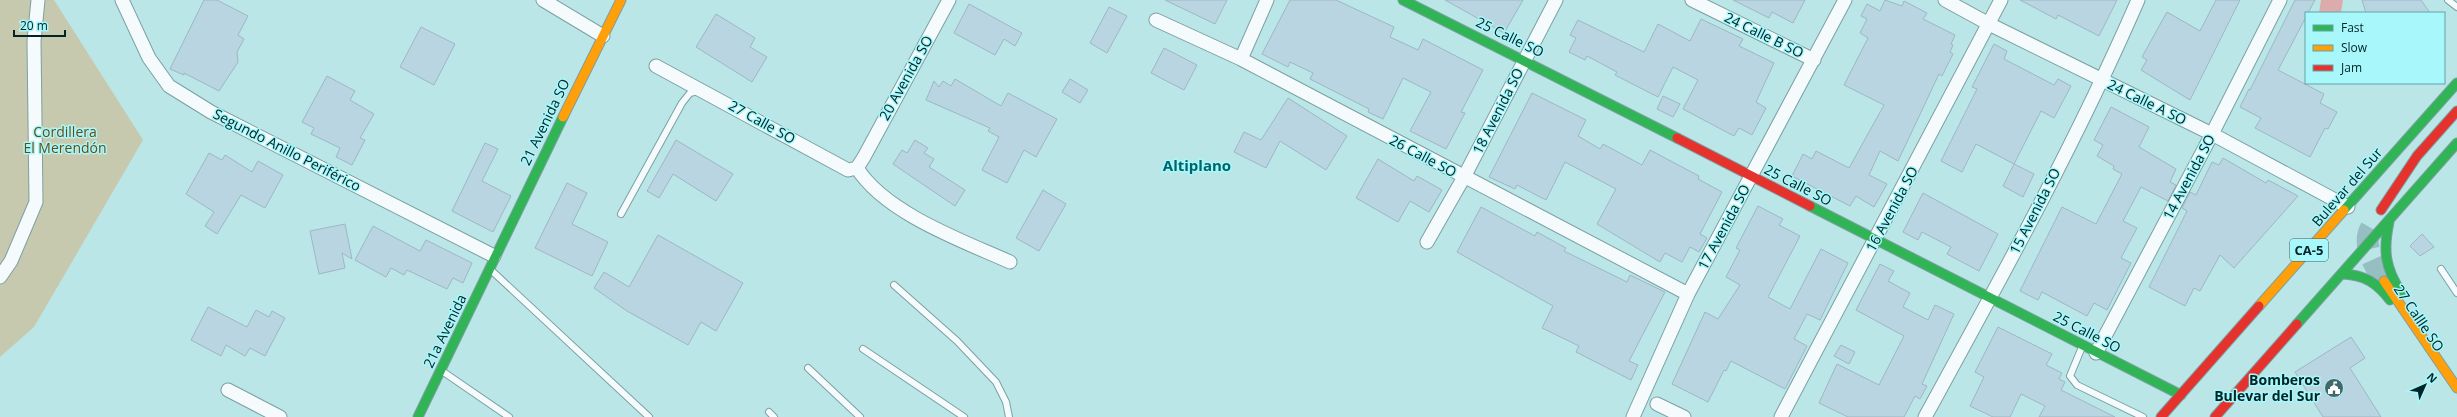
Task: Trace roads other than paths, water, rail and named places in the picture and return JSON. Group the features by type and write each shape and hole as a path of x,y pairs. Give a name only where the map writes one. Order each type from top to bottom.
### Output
{"main road":[{"name":"21 Avenida SO","path":"494,256 621,0"},
{"name":"25 Calle SO","path":"1403,0 1525,59 1750,177 1990,297 2096,353 2181,395"},
{"name":"Bulevar del Sur","path":"2161,417 2457,83"},
{"path":"2381,210 2418,156 2457,112"},
{"name":"CA-5","path":"2215,417 2389,222 2457,143"},
{"name":"27 Callle SO","path":"2389,222 2383,247 2384,262 2392,279 2457,375"},
{"name":"21a Avenida","path":"418,417 490,270 494,256"},
{"name":"27 Callle SO","path":"2343,274 2360,274 2381,288 2457,399"},
{"path":"2384,281 2457,388"}],"street":[{"path":"0,277 11,261 36,202 34,41 38,0"},
{"name":"Segundo Anillo Periférico","path":"122,0 149,58 169,86 211,112 494,256"},
{"path":"542,0 603,36"},
{"name":"20 Avenida SO","path":"861,162 949,0"},
{"path":"1241,59 1267,0"},
{"name":"18 Avenida SO","path":"1427,242 1464,177 1556,0"},
{"name":"24 Calle B SO","path":"1692,0 1814,60"},
{"name":"17 Avenida SO","path":"1633,417 1688,294 1845,0"},
{"name":"24 Calle A SO","path":"1945,0 1989,24 2212,134 2348,207"},
{"name":"16 Avenida SO","path":"1781,417 1876,240 2001,0"},
{"name":"15 Avenida SO","path":"1925,417 1990,297 2103,81 2138,0"},
{"name":"14 Avenida SO","path":"2096,353 2212,134 2280,0"},
{"name":"26 Calle SO","path":"1156,20 1241,59 1688,294"},
{"name":"27 Calle SO","path":"656,66 703,90 848,170 861,162"},
{"path":"861,162 864,179 884,197 934,228 1010,262"},
{"path":"228,390 280,417"},
{"path":"2229,417 2234,396"},
{"path":"1657,404 1684,417"}],"lane":[{"path":"2448,0 2457,7"},
{"path":"621,214 682,103 690,93 703,90"},
{"path":"2441,269 2457,293"},
{"path":"490,270 649,417"},
{"path":"894,285 957,341 996,382 1006,402 1009,417"},
{"path":"2083,346 2072,368 2070,376 2077,386 2143,417"},
{"path":"863,349 964,417"},
{"path":"808,368 860,417"},
{"path":"441,370 509,417"},
{"path":"769,412 774,417"}],"tunnel":[{"path":"2371,228 2368,235 2369,249 2374,263 2384,281"}],"place":[{"name":"Bomberos Bulevar del Sur","path":"2334,388"}],"district":[{"name":"Altiplano","path":"1197,166"}],"park label":[{"name":"Cordillera El Merendón","path":"65,140"}]}
